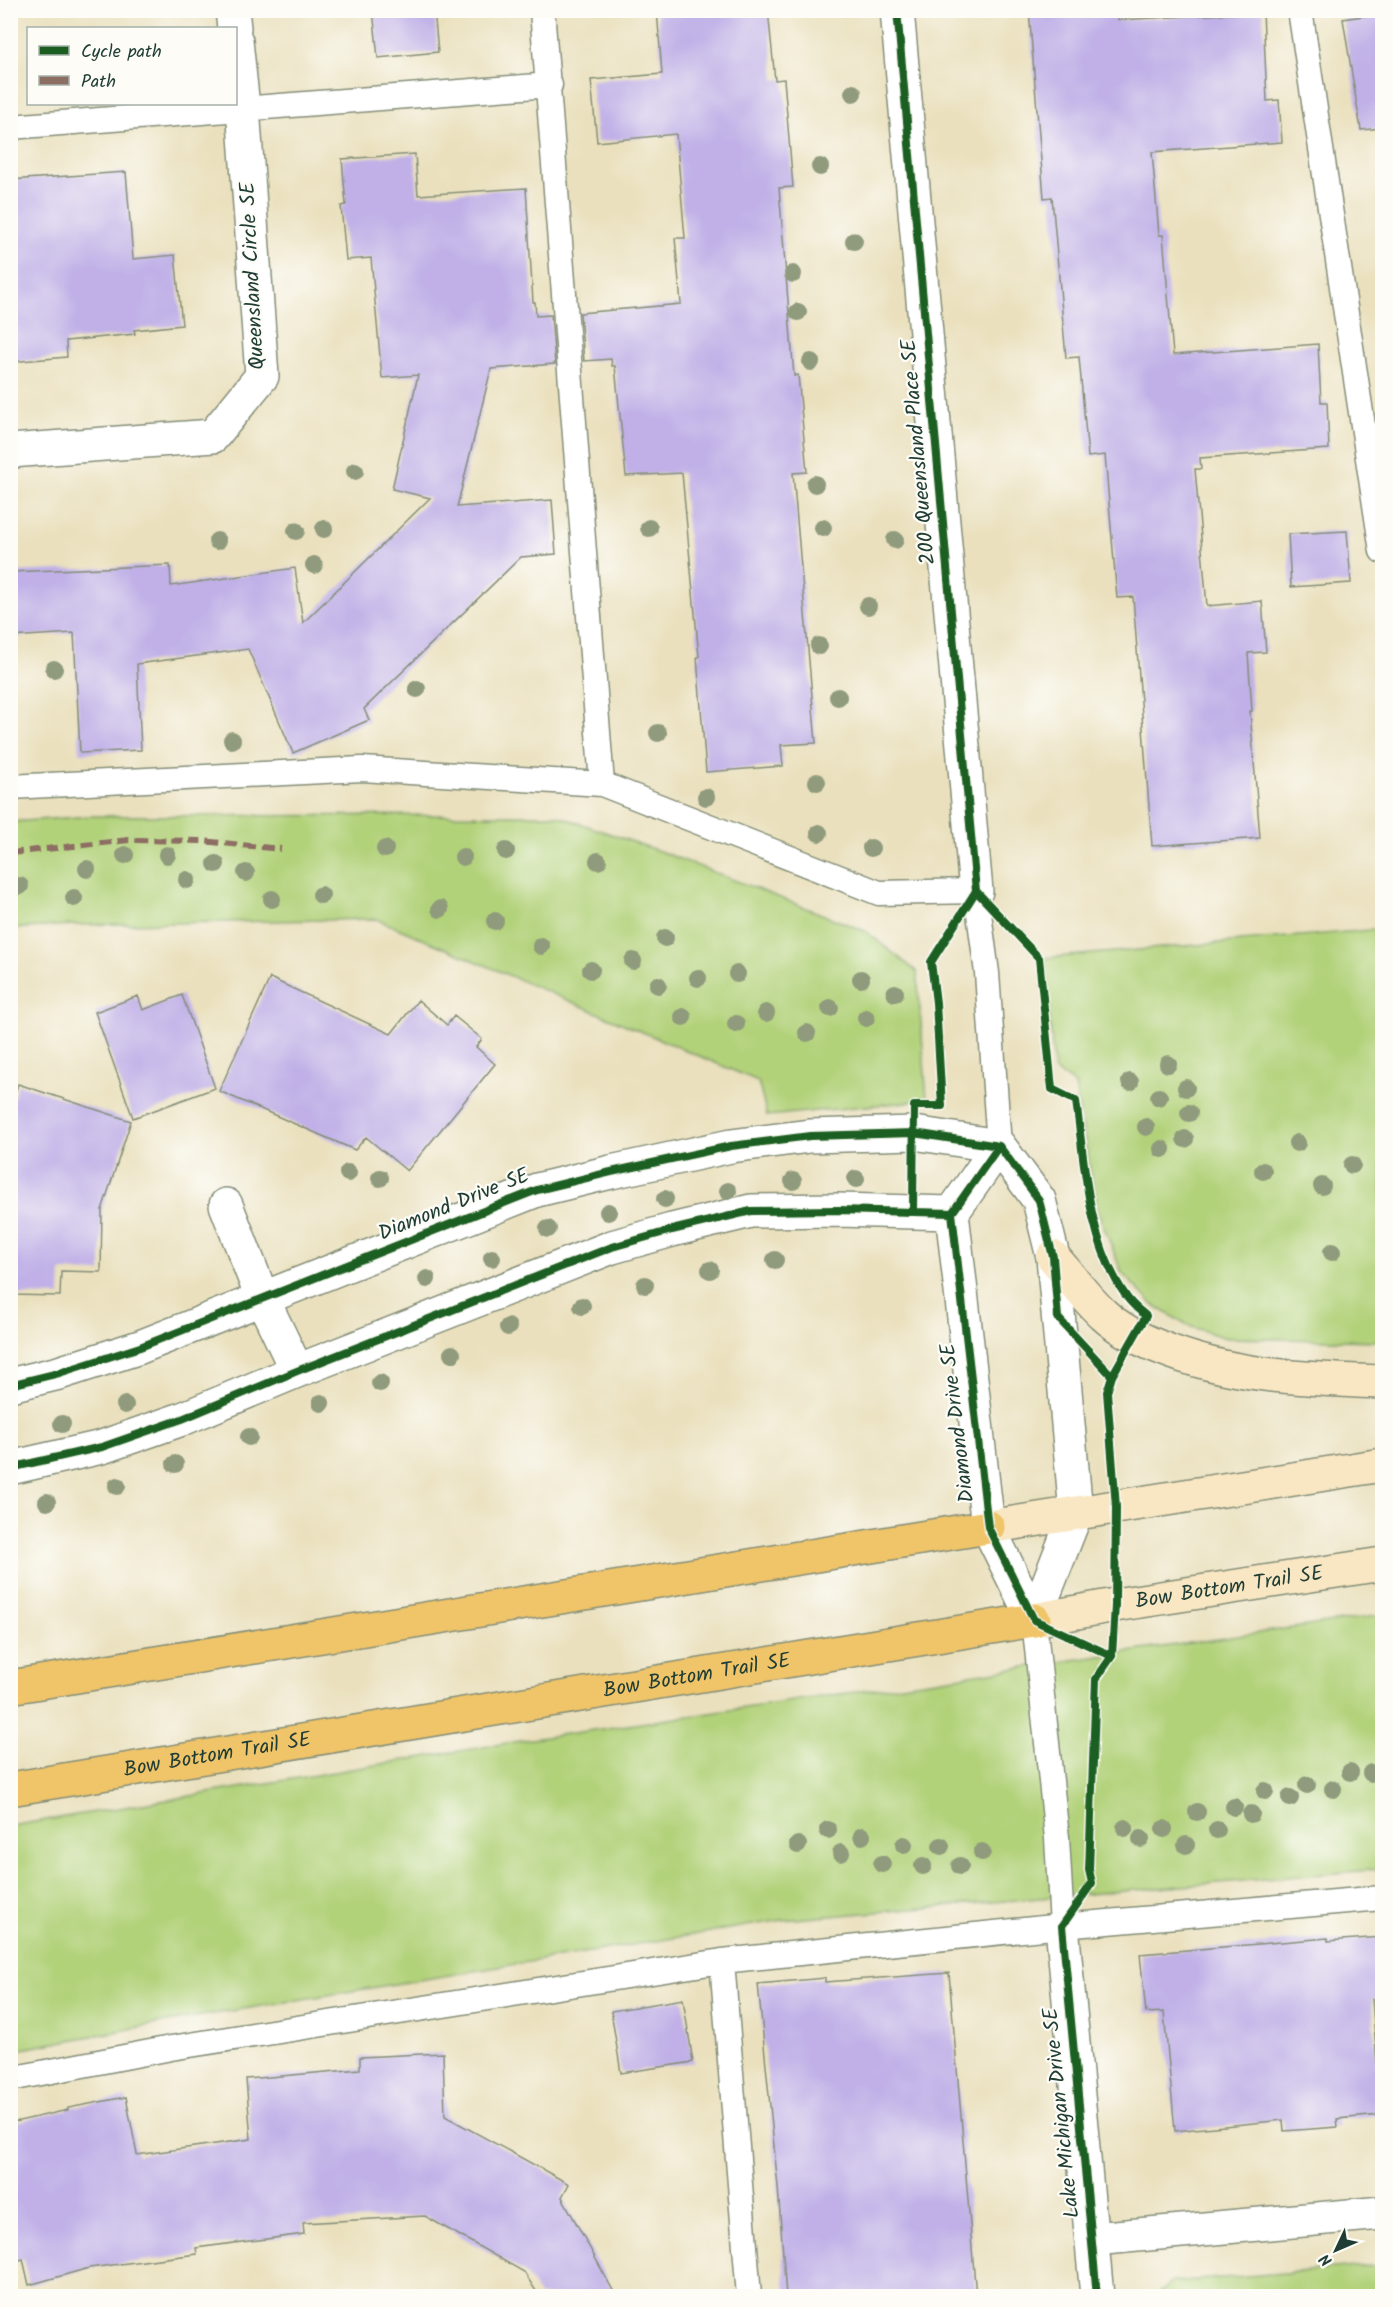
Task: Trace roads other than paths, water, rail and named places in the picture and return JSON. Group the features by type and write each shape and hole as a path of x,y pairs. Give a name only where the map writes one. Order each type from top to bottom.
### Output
{"highway":[{"path":"10,1687 988,1527"},
{"name":"Bow Bottom Trail SE","path":"10,1789 1034,1620"}],"main road":[{"path":"1053,1257 1104,1316 1134,1337 1179,1356 1222,1369 1271,1376 1383,1382"},
{"path":"988,1527 1383,1465"},
{"name":"Bow Bottom Trail SE","path":"1034,1620 1115,1605 1383,1564"}],"street":[{"path":"232,10 234,27"},
{"name":"200 Queensland Place SE","path":"897,10 976,891"},
{"name":"Queensland Circle SE","path":"10,451 213,436 262,376 237,50"},
{"name":"Diamond Drive SE","path":"10,1385 59,1373 140,1347 537,1191 731,1146 810,1136 914,1133 999,1146"},
{"path":"10,1468 102,1447 182,1419 297,1371 612,1247 672,1230 751,1211 838,1210 952,1213 999,1146 1039,1200 1053,1257 1076,1513 1034,1620"},
{"path":"226,1205 263,1300 297,1371"},
{"name":"Diamond Drive SE","path":"952,1213 988,1527 1034,1620"},
{"name":"Lake Michigan Drive SE","path":"1062,1926 1097,2296"},
{"path":"1093,2239 1383,2213"}],"lane":[{"path":"542,10 550,85 602,784"},
{"path":"1300,10 1383,551"},
{"path":"10,127 243,107 550,85"},
{"path":"10,787 362,770 602,784 879,893 976,891 987,973 999,1146"},
{"path":"1034,1620 1057,1838 1062,1926"},
{"path":"10,2079 171,2048 722,1961 1062,1926 1383,1898"},
{"path":"722,1961 749,2296"}]}
